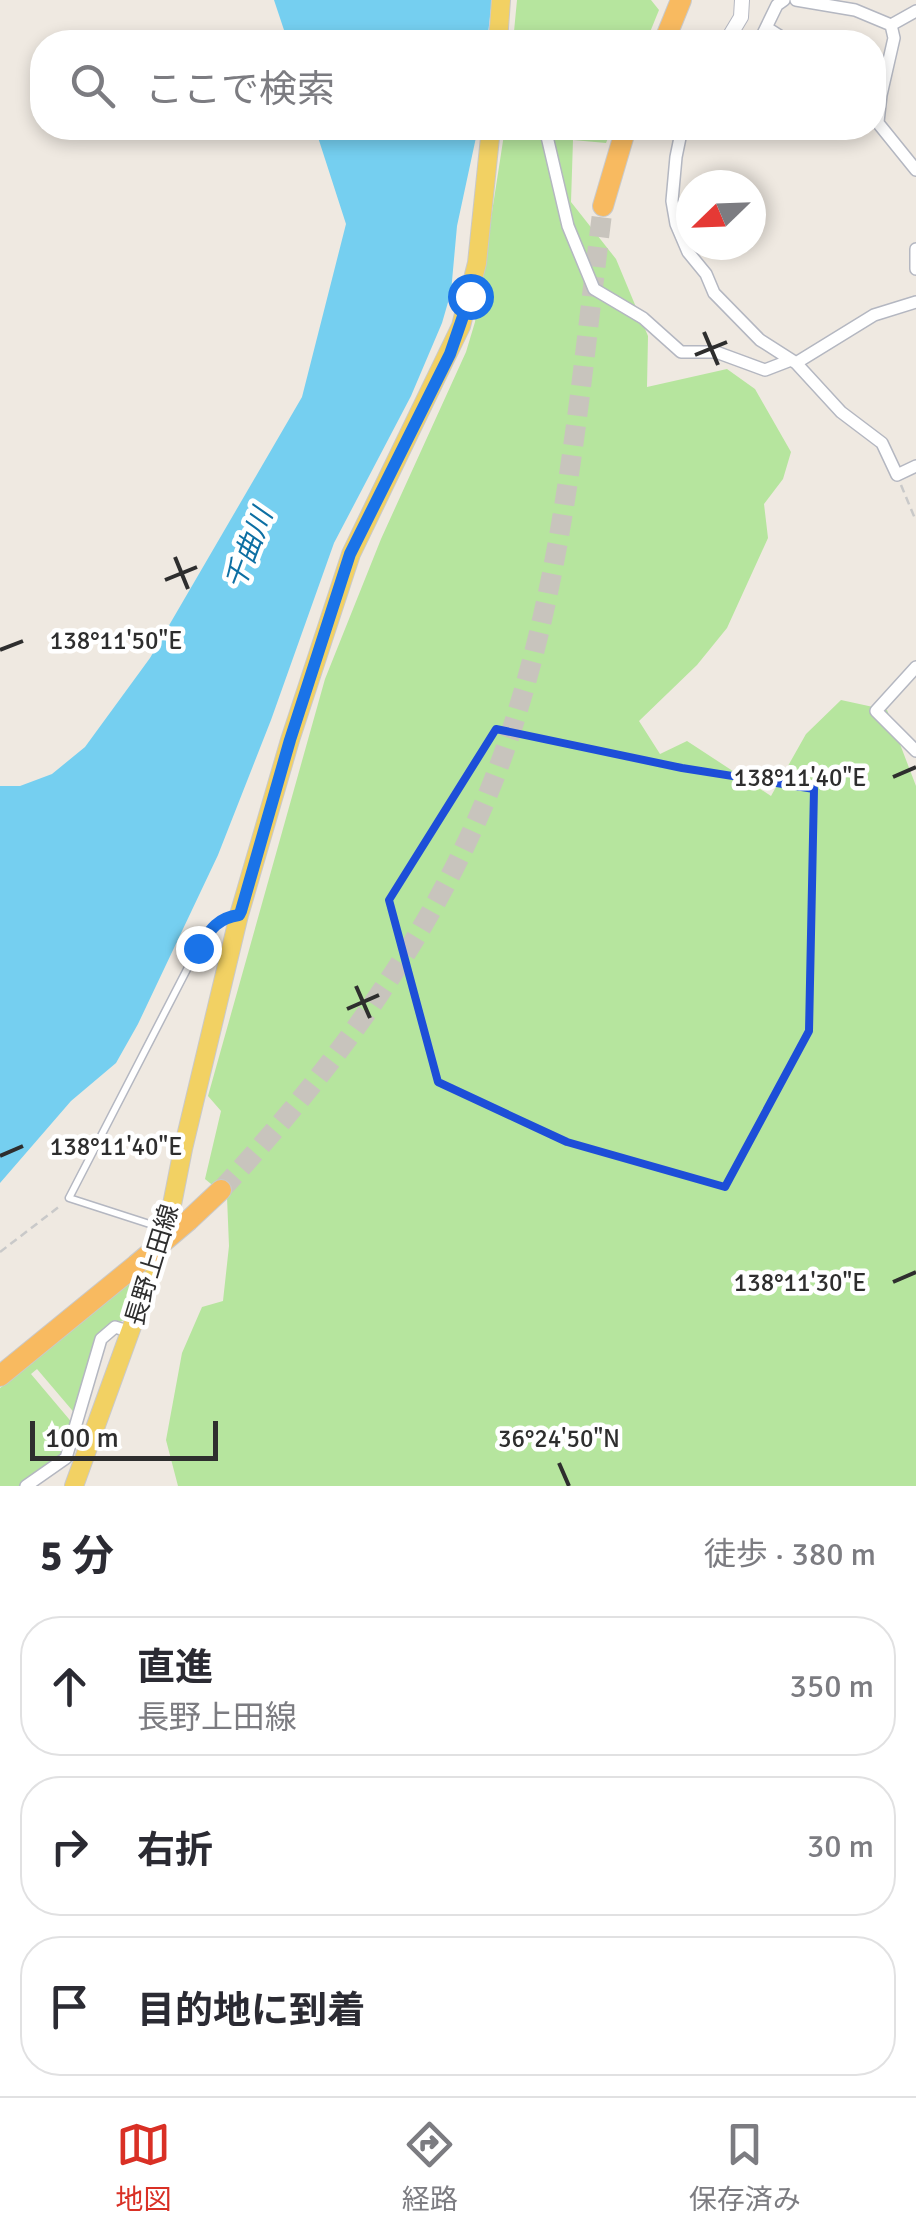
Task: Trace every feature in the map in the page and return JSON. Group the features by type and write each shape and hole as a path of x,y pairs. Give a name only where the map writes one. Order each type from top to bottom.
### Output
{"highway":[{"path":"673,30 681,0"},
{"path":"603,206 622,140"},
{"path":"0,1376 221,1190"}],"main road":[{"path":"499,30 501,0"},
{"name":"長野上田線","path":"74,1486 167,1230 239,915 350,554 461,326 478,263 491,140"}],"street":[{"path":"734,30 742,17 742,0"},
{"path":"770,30 767,28 777,6 784,0"},
{"path":"796,0 855,10 891,25"},
{"path":"891,25 916,11"},
{"path":"886,71 894,38 891,25"},
{"path":"886,132 916,170"},
{"path":"548,140 568,226 598,292 643,318 677,350 687,354 716,352 765,370 793,362 874,315 916,302"},
{"path":"680,140 672,202 681,238 714,293 760,340 793,362 841,412 882,443 897,475 916,466"},
{"path":"916,249 916,270"},
{"path":"916,667 876,712 916,751"},
{"path":"26,1486 66,1458 101,1340 115,1327 132,1332"}],"lane":[{"path":"167,1230 69,1198 198,948 212,926 224,917 239,915"}],"path":[{"path":"897,475 916,521"},
{"path":"0,1252 69,1198"}],"highlighted area":[{"path":"496,729 682,768 814,789 809,1031 725,1187 567,1142 438,1082 389,900"}],"green space":[{"path":"517,0 651,0 659,10 651,30 514,30"},
{"path":"503,140 573,140 571,202 616,259 648,336 647,387 727,369 755,389 791,452 783,479 764,504 768,538 727,628 697,665 639,721 660,754 687,741 771,796 806,734 841,700 887,710 916,786 916,1486 178,1486 166,1440 182,1353 202,1307 223,1301 229,1246 227,1197 205,1179 221,1111 208,1096 325,679 381,539 466,352 475,322"},
{"path":"144,1271 127,1320 111,1323 101,1332 77,1416 37,1369 31,1374 74,1425 64,1456 20,1486 0,1486 0,1388"}],"water":[{"path":"274,0 492,0 488,30 284,30"},
{"name":"千曲川","path":"319,140 475,140 457,226 451,292 442,323 411,396 334,543 218,855 116,1063 71,1101 0,1183 0,786 20,786 52,774 85,747 150,658 302,397 346,224"}],"tunnel":[{"path":"221,1190 314,1082 397,968 465,846 493,781 517,713 549,588 571,462 603,206"}],"route":[{"path":"198,948 212,926 241,911 290,740 350,554 450,354 470,296"}]}
